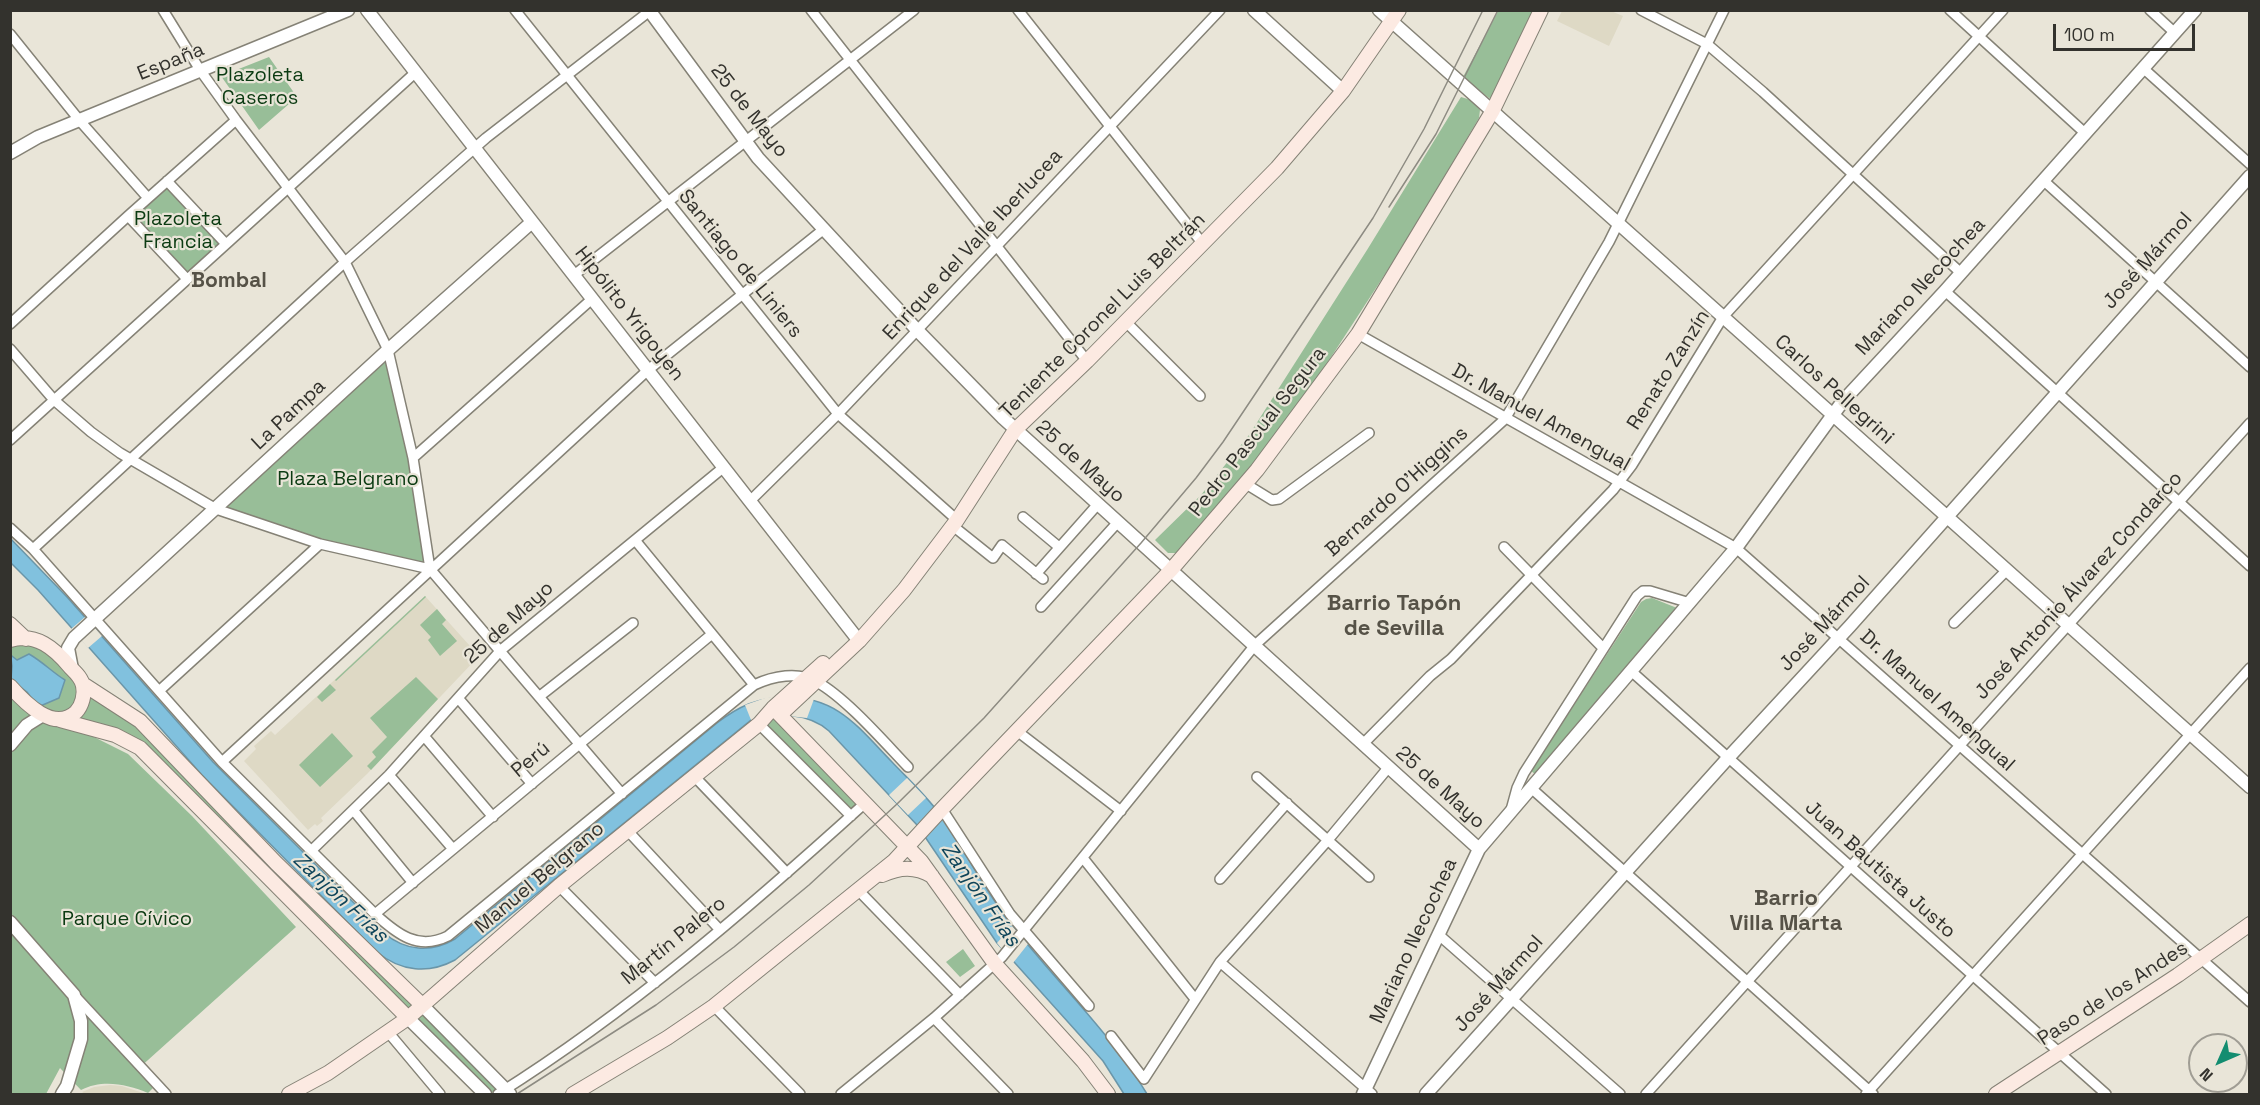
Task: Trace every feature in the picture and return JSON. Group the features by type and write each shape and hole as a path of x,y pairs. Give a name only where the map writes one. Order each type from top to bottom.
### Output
{"main road":[{"name":"Teniente Coronel Luis Beltrán","path":"791,705 811,680 904,590 955,523 1015,430 1087,361 1277,168 1343,91 1399,10"},
{"name":"Pedro Pascual Segura","path":"933,819 1172,570 1246,484 1358,334 1492,112 1541,10"},
{"path":"10,624 26,639"},
{"path":"10,640 26,639 44,642 59,654 83,684 140,721 276,863 422,1005"},
{"name":"Manuel Belgrano","path":"777,712 811,680"},
{"path":"60,720 78,710 82,701 83,684"},
{"path":"11,687 24,702 43,715 115,735 140,748 408,1018"},
{"name":"Manuel Belgrano","path":"289,1095 327,1073 408,1018 559,885 759,724 791,705"},
{"path":"777,712 909,848 935,878 995,964 1083,1062 1108,1095"},
{"path":"573,1095 680,1030 714,1006 859,891 909,848 933,819"},
{"path":"874,878 908,868 917,869 935,878"},
{"name":"Paso de los Andes","path":"1996,1095 2200,960 2250,924"}],"street":[{"name":"España","path":"10,153 38,137 348,10"},
{"name":"Hipólito Yrigoyen","path":"367,10 856,637"},
{"name":"Santiago de Liniers","path":"515,10 838,414 993,558 1002,545 1040,576 1059,548"},
{"path":"811,10 1087,361"},
{"path":"574,275 914,10"},
{"path":"1018,10 1203,244"},
{"name":"Enrique del Valle Iberlucea","path":"750,501 918,331 1109,125 1220,10"},
{"path":"1254,10 1343,91"},
{"name":"Carlos Pellegrini","path":"1379,10 2250,788"},
{"path":"1641,10 1707,44 1763,92 1961,273"},
{"name":"Bernardo O'Higgins","path":"841,1095 934,1018 1005,954 1255,645 1505,419 1609,242 1724,10"},
{"path":"1950,10 2086,134"},
{"name":"Renato Zanzín","path":"1363,744 1430,676 1450,659 1619,483 1723,317 2002,10"},
{"path":"2150,10 2175,33"},
{"name":"Mariano Necochea","path":"1367,1093 1479,849 1736,548 1832,415 2044,182 2195,10"},
{"path":"33,549 345,261 475,148 650,11"},
{"name":"25 de Mayo","path":"650,11 746,142 918,331 1015,430 1479,849"},
{"path":"166,12 200,70 345,261 388,350 413,458 430,569 622,794"},
{"path":"10,34 80,121 148,198"},
{"path":"2144,69 2250,164"},
{"path":"10,440 416,72"},
{"path":"10,324 236,120"},
{"name":"José Mármol","path":"1426,1095 1511,998 1839,638 2250,176"},
{"path":"167,181 226,244"},
{"path":"2044,182 2250,367"},
{"path":"128,216 187,279"},
{"name":"La Pampa","path":"75,637 388,350 532,222"},
{"path":"222,762 648,370 824,230"},
{"path":"1945,291 2250,566"},
{"path":"413,458 592,299"},
{"path":"1125,322 1200,396"},
{"name":"Dr. Manuel Amengual","path":"1358,334 1736,548 2250,1002"},
{"path":"10,349 54,400 98,437 131,460 216,509 320,544 430,569"},
{"name":"José Antonio Álvarez Condarco","path":"1646,1095 2250,423"},
{"path":"1246,484 1272,500 1279,499 1369,433"},
{"name":"25 de Mayo","path":"312,850 389,775 501,650 724,467"},
{"path":"1023,517 1059,548 1098,504"},
{"path":"1041,607 1118,522"},
{"path":"10,528 33,549 93,621 222,762 375,914 400,936 419,942 432,942 448,936 754,685 779,676 811,680 844,702 908,767"},
{"path":"635,540 754,685"},
{"path":"159,691 320,544"},
{"path":"1504,547 1603,648"},
{"path":"1954,623 2007,570"},
{"name":"Mariano Necochea","path":"1511,811 1524,773 1637,596 1643,591 1656,592 1690,603"},
{"path":"540,696 633,623"},
{"name":"Perú","path":"375,914 712,634"},
{"path":"44,642 57,645 75,637"},
{"path":"72,669 69,648 75,637"},
{"path":"1531,788 1869,1093 1972,975 2250,668"},
{"name":"Juan Bautista Justo","path":"1631,671 2106,1095"},
{"path":"10,695 11,687"},
{"path":"458,698 532,784"},
{"path":"10,745 27,725 43,715"},
{"path":"759,724 851,816"},
{"path":"1017,731 1121,811"},
{"path":"424,736 493,817"},
{"path":"1111,1036 1144,1078 1220,962 1388,768"},
{"path":"389,775 453,849"},
{"path":"694,777 787,873"},
{"path":"1257,777 1370,877"},
{"path":"1220,879 1287,803"},
{"name":"Martín Palero","path":"505,1093 656,983 787,873 864,804"},
{"path":"354,811 413,883"},
{"path":"933,819 1010,914 1022,934 1089,1005"},
{"path":"627,830 720,930"},
{"path":"1083,858 1195,999"},
{"path":"559,885 656,983"},
{"path":"859,891 960,995"},
{"path":"10,922 164,1094"},
{"path":"1438,935 1620,1095"},
{"path":"1220,962 1367,1093"},
{"path":"68,1092 81,1039 81,1021 75,995"},
{"path":"422,1005 505,1093"},
{"path":"714,1006 800,1095"},
{"path":"408,1018 484,1095"},
{"path":"934,1018 1008,1095"},
{"path":"388,1032 440,1095"}],"shaded area":[{"path":"1562,11 1611,11 1623,16 1609,46 1557,21"},
{"path":"425,596 479,656 367,774 321,818 323,821 308,830 244,761 256,749 254,746 271,731 275,735"},
{"path":"122,1086 146,1094 85,1094 82,1092 94,1087"}],"green space":[{"path":"1498,11 1534,11 1493,97 1489,98 1463,77"},
{"name":"Plazoleta Caseros","path":"269,57 297,97 259,130 221,76"},
{"path":"1461,97 1471,100 1480,110 1479,118 1402,248 1309,391 1260,459 1177,553 1168,553 1155,540 1201,495 1249,435"},
{"name":"Plazoleta Francia","path":"167,181 226,244 187,279 128,216"},
{"name":"Plaza Belgrano","path":"386,354 411,455 427,566 321,542 220,508"},
{"path":"425,596 426,597 335,680"},
{"path":"1652,598 1677,608 1535,774 1531,771 1641,602"},
{"path":"437,609 446,620 442,624 457,641 440,656 428,640 431,637 420,625"},
{"path":"10,628 43,643 81,684 143,733 501,1088 489,1094 141,746 44,714 11,683"},
{"path":"416,677 438,699 371,770 367,766 376,757 372,752 387,737 370,718"},
{"path":"330,684 336,690 322,702 317,697"},
{"name":"Parque Cívico","path":"10,695 28,713 43,723 84,732 128,754 192,816 296,927 138,1069 153,1088 148,1093 115,1084 97,1085 81,1090 60,1068 46,1094 11,1094"},
{"path":"773,708 864,804 851,816 759,724"},
{"path":"332,733 353,756 320,787 299,765"},
{"path":"963,949 975,966 960,977 946,962"}],"water":[{"name":"Zanjón Frías","path":"10,538 67,597 213,762 384,933 401,944 418,948 446,944 455,939 733,712 757,701 784,697 802,698 832,708 857,726 933,805 1008,920 1116,1048 1147,1094 1124,1094 1103,1061 997,943 917,825 829,731 812,721 792,716 771,716 751,720 455,960 425,969 396,964 377,952 202,775 38,590 11,563"},
{"path":"29,654 65,680 59,698 38,707 27,692 11,680 12,656 17,660"}],"pier":[{"path":"85,617 102,636 88,648 71,629"},
{"path":"783,695 814,699 807,718 779,715 751,720 745,705"},
{"path":"907,778 926,798 908,815 889,795"},
{"path":"1012,926 1028,944 1013,963 997,943"}],"tram line":[{"path":"517,1094 656,1005 734,947 809,885 897,804 984,718 1141,543 1223,442 1373,218 1424,129 1483,10"},
{"path":"1389,207 1436,134 1498,10"}],"district":[{"name":"Bombal","path":"229,281"},
{"name":"Barrio Tapón de Sevilla","path":"1394,616"},
{"name":"Barrio Villa Marta","path":"1786,912"}]}
